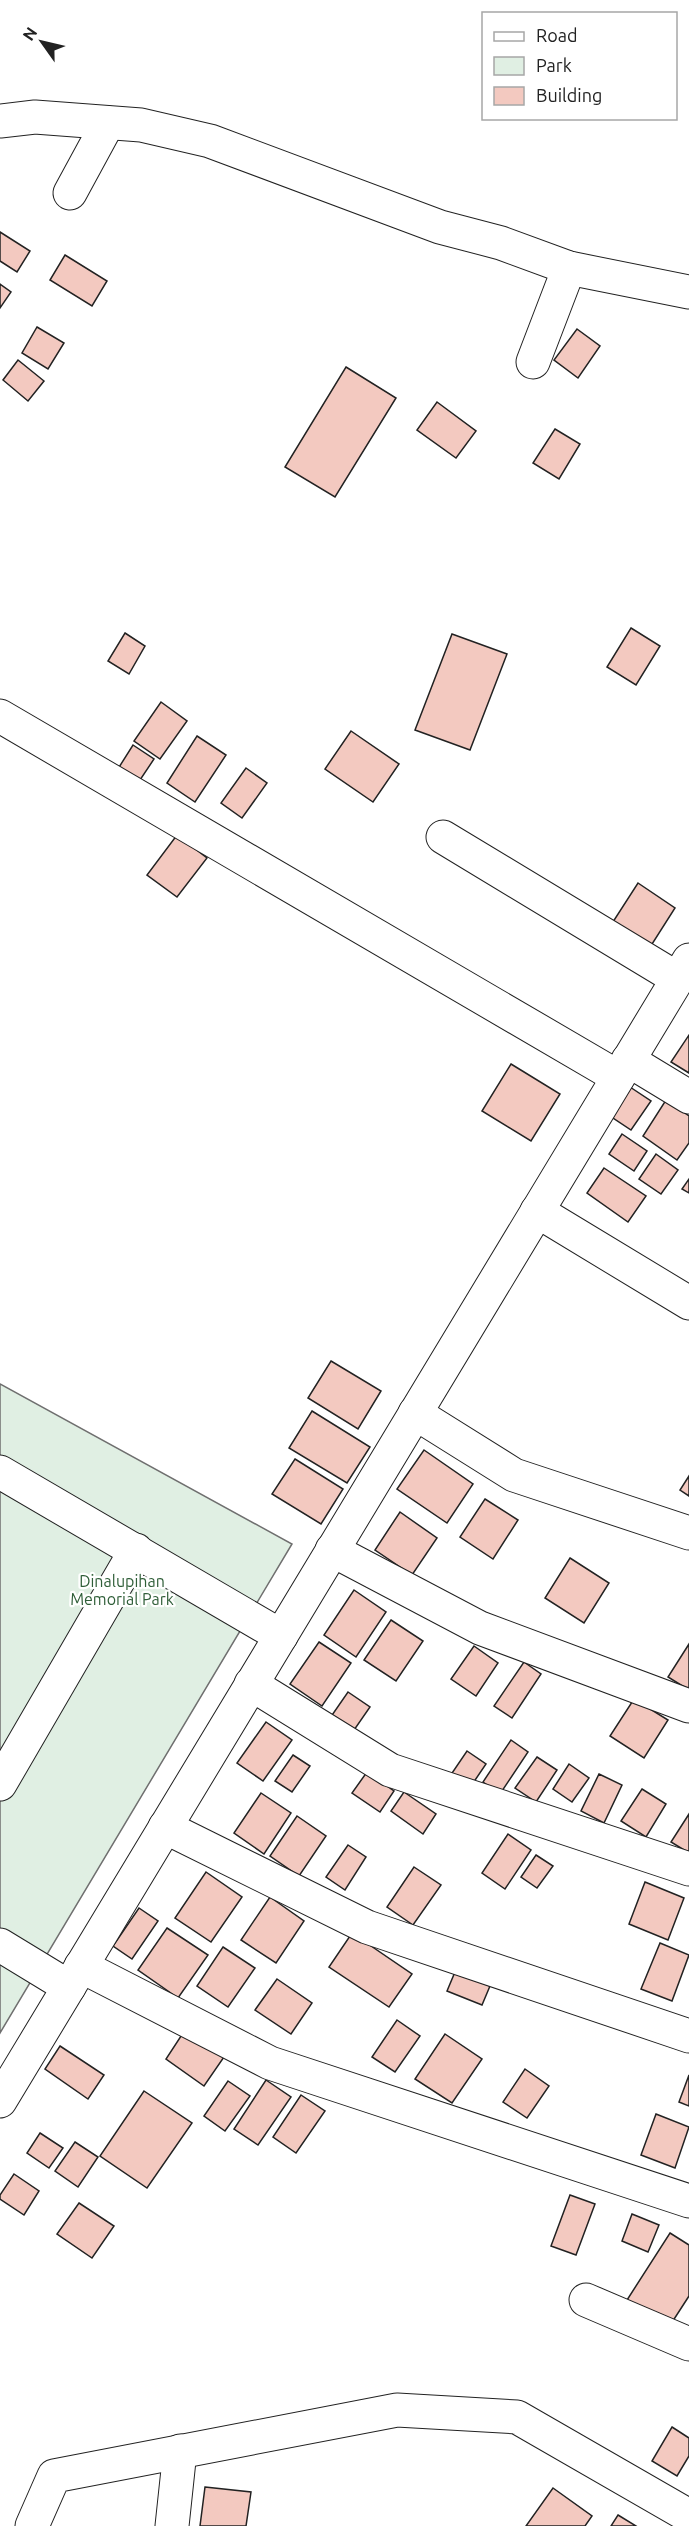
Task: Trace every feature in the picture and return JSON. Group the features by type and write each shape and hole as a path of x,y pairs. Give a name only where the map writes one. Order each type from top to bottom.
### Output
{"street":[{"path":"0,120 35,117 141,126 210,141 441,227 501,243 568,268 689,292"},
{"path":"70,193 108,123"},
{"path":"533,363 568,268"},
{"path":"0,716 623,1069 689,1097"},
{"path":"0,2101 683,970 443,837"},
{"path":"537,1211 689,1304"},
{"path":"416,1413 514,1475 689,1533"},
{"path":"0,1472 281,1636"},
{"path":"0,1784 136,1550"},
{"path":"332,1550 480,1628 689,1706"},
{"path":"251,1684 390,1770 689,1869"},
{"path":"165,1827 367,1927 689,2036"},
{"path":"0,1945 270,2062 689,2200"},
{"path":"586,2300 689,2344"},
{"path":"32,2526 54,2476 397,2410 517,2417 689,2516"},
{"path":"172,2526 180,2451"}],"green space":[{"name":"Dinalupihan Memorial Park","path":"0,1384 292,1544 0,2033"}],"building":[{"path":"0,232 30,251 17,272 0,261"},
{"path":"65,255 107,281 92,306 50,280"},
{"path":"0,284 11,292 0,308"},
{"path":"37,327 64,343 48,369 22,353"},
{"path":"577,329 600,346 578,378 554,360"},
{"path":"18,360 44,381 28,401 3,380"},
{"path":"346,367 396,398 335,497 285,467"},
{"path":"437,402 476,431 456,458 417,430"},
{"path":"555,429 580,444 559,479 533,463"},
{"path":"631,628 660,646 636,685 607,667"},
{"path":"125,633 145,646 129,674 108,661"},
{"path":"452,634 507,654 470,750 415,730"},
{"path":"161,702 187,721 160,759 134,741"},
{"path":"351,731 399,764 373,802 325,769"},
{"path":"197,736 226,755 195,802 167,783"},
{"path":"133,745 154,759 136,786 116,772"},
{"path":"246,768 267,783 242,818 221,803"},
{"path":"177,835 207,858 177,897 147,875"},
{"path":"638,883 675,908 647,952 609,928"},
{"path":"689,1035 689,1073 671,1062"},
{"path":"511,1064 560,1094 531,1141 482,1111"},
{"path":"630,1087 651,1101 631,1130 610,1116"},
{"path":"666,1100 689,1116 689,1143 677,1160 643,1136"},
{"path":"622,1134 647,1151 634,1171 609,1154"},
{"path":"656,1154 678,1170 661,1194 639,1179"},
{"path":"604,1168 646,1196 628,1222 587,1193"},
{"path":"689,1179 689,1193 682,1189"},
{"path":"331,1361 381,1391 358,1429 308,1398"},
{"path":"312,1411 370,1447 347,1483 289,1448"},
{"path":"424,1450 473,1484 447,1523 397,1489"},
{"path":"295,1459 343,1489 321,1524 272,1494"},
{"path":"689,1476 689,1496 680,1490"},
{"path":"485,1499 518,1520 493,1559 460,1537"},
{"path":"400,1512 437,1538 412,1575 375,1550"},
{"path":"570,1558 609,1583 584,1623 545,1598"},
{"path":"354,1590 386,1612 356,1657 324,1635"},
{"path":"391,1620 423,1641 396,1681 364,1660"},
{"path":"319,1642 351,1663 322,1706 290,1684"},
{"path":"689,1644 689,1690 668,1677"},
{"path":"474,1646 498,1663 476,1696 451,1679"},
{"path":"524,1662 541,1674 512,1718 494,1706"},
{"path":"348,1692 370,1707 352,1733 330,1718"},
{"path":"634,1699 668,1720 644,1758 610,1736"},
{"path":"266,1722 292,1740 263,1781 237,1763"},
{"path":"511,1740 528,1752 500,1794 483,1782"},
{"path":"467,1751 486,1764 469,1789 450,1776"},
{"path":"293,1755 310,1766 292,1792 275,1781"},
{"path":"537,1757 557,1770 536,1802 515,1788"},
{"path":"569,1764 589,1778 572,1802 553,1789"},
{"path":"367,1772 394,1791 380,1812 352,1793"},
{"path":"599,1774 622,1785 604,1823 581,1811"},
{"path":"642,1789 666,1804 646,1837 621,1821"},
{"path":"404,1792 436,1814 423,1834 391,1811"},
{"path":"261,1793 291,1813 264,1854 234,1833"},
{"path":"689,1814 689,1853 671,1842"},
{"path":"297,1816 326,1836 299,1876 270,1856"},
{"path":"508,1834 531,1850 505,1889 482,1873"},
{"path":"348,1845 366,1857 345,1890 326,1877"},
{"path":"536,1855 553,1866 537,1888 521,1877"},
{"path":"414,1867 441,1885 413,1925 387,1907"},
{"path":"206,1872 242,1897 211,1942 175,1918"},
{"path":"645,1882 684,1898 668,1940 629,1924"},
{"path":"270,1897 304,1921 276,1963 241,1940"},
{"path":"139,1908 158,1921 132,1959 113,1946"},
{"path":"167,1928 208,1955 178,1998 138,1970"},
{"path":"352,1933 412,1974 389,2007 329,1967"},
{"path":"660,1943 689,1955 672,2001 641,1989"},
{"path":"223,1947 255,1968 228,2007 197,1986"},
{"path":"455,1972 490,1986 482,2005 447,1991"},
{"path":"277,1979 312,2003 291,2034 255,2010"},
{"path":"397,2020 420,2036 395,2072 372,2057"},
{"path":"185,2030 224,2057 204,2086 166,2059"},
{"path":"445,2034 482,2059 452,2103 415,2079"},
{"path":"60,2046 104,2075 88,2099 45,2069"},
{"path":"525,2069 549,2086 527,2118 503,2102"},
{"path":"689,2075 689,2106 679,2102"},
{"path":"266,2080 291,2097 258,2145 234,2129"},
{"path":"228,2081 250,2096 225,2131 204,2116"},
{"path":"144,2091 192,2123 147,2188 100,2156"},
{"path":"301,2095 325,2111 296,2153 273,2137"},
{"path":"656,2114 689,2127 675,2168 641,2155"},
{"path":"40,2133 63,2148 49,2168 27,2153"},
{"path":"75,2142 98,2157 78,2187 55,2171"},
{"path":"14,2174 39,2191 24,2215 0,2199 0,2195"},
{"path":"570,2195 595,2204 576,2255 551,2246"},
{"path":"79,2203 114,2226 92,2258 57,2234"},
{"path":"632,2214 659,2225 648,2252 622,2241"},
{"path":"670,2233 689,2245 689,2296 669,2327 627,2300"},
{"path":"672,2427 689,2438 689,2456 677,2476 652,2461"},
{"path":"205,2487 251,2492 246,2526 200,2526"},
{"path":"553,2488 592,2516 585,2526 526,2526"},
{"path":"618,2515 636,2526 611,2526"}]}
